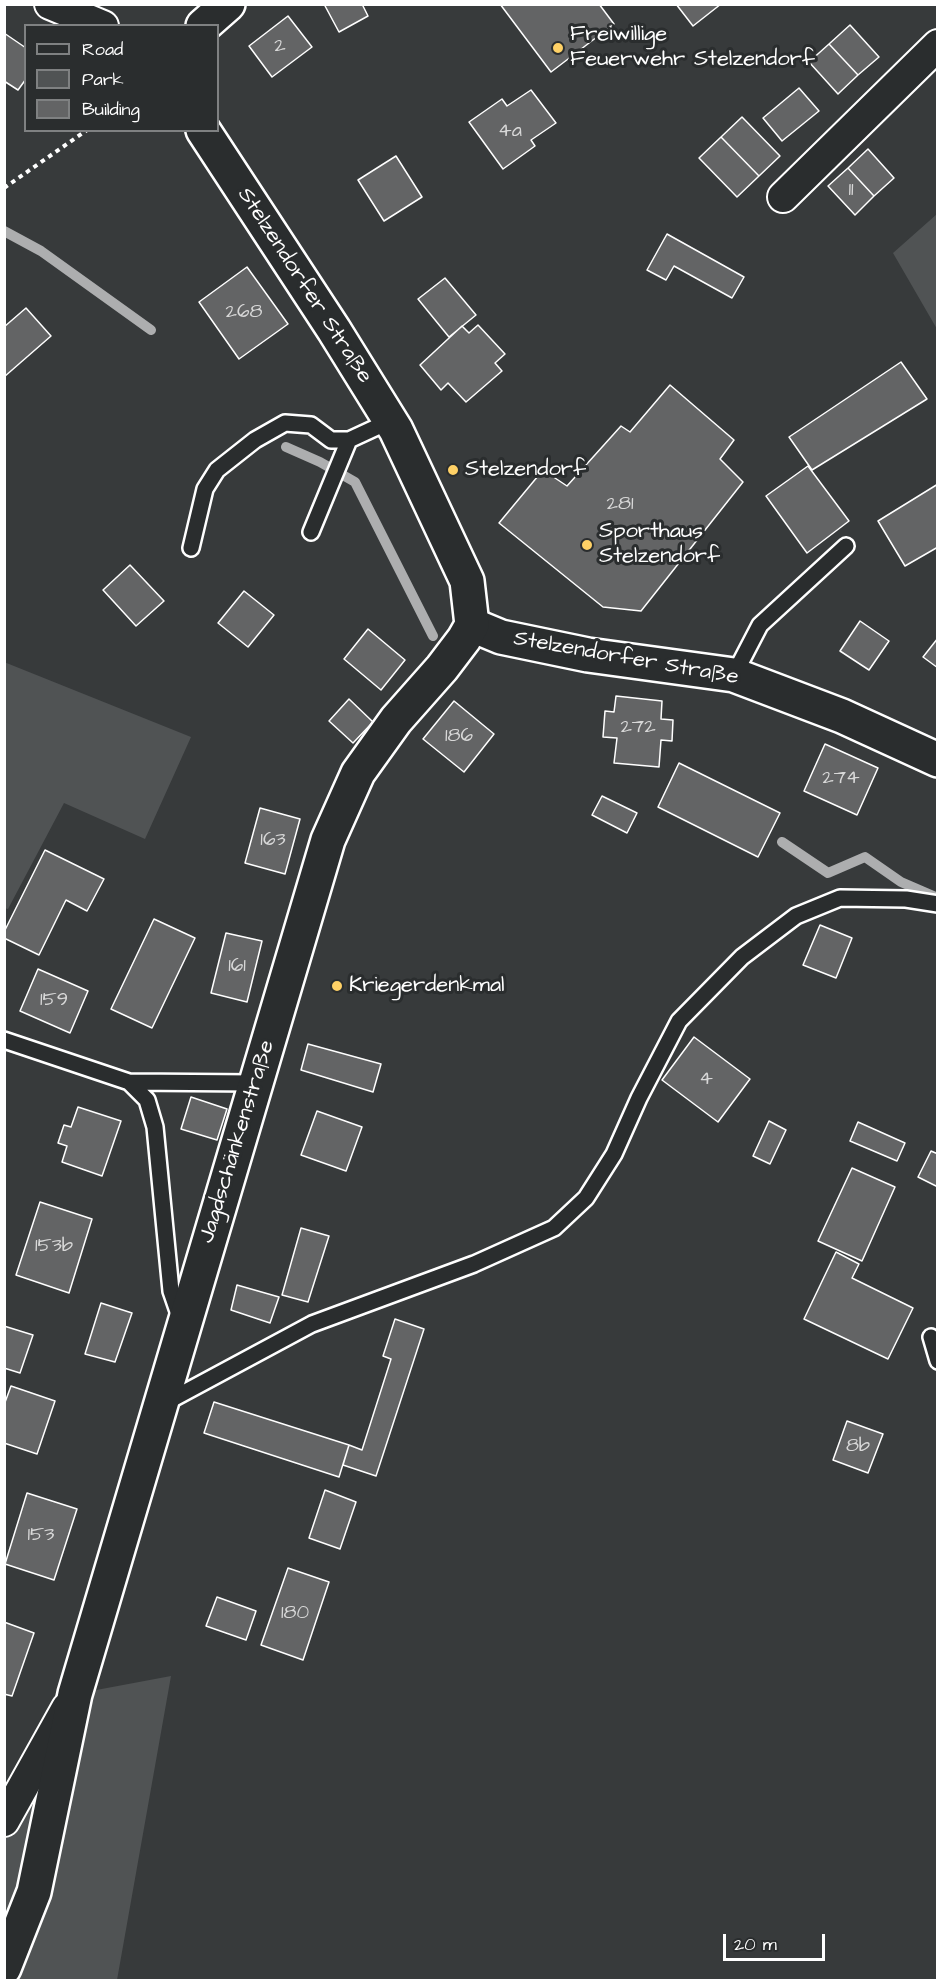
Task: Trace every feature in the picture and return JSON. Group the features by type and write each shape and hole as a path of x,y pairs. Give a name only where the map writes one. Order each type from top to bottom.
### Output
{"main road":[{"path":"205,24 228,4"},
{"name":"Stelzendorfer Straße","path":"204,132 334,330 390,421 467,581 472,625 501,637 588,655 734,675 842,716 938,760"},
{"name":"Jagdschänkenstraße","path":"4,1968 34,1892 75,1695 328,840 358,773 396,720 442,668 472,625"}],"street":[{"path":"50,4 98,24"},
{"path":"783,197 938,45"},
{"name":"Jagdschänkenstraße","path":"4,1821 75,1695"}],"lane":[{"path":"191,548 206,489 218,470 255,440 285,423 311,425 331,440 349,440 390,421"},
{"path":"311,532 349,440"},
{"path":"734,675 760,626 846,546"},
{"path":"159,1406 312,1324 474,1264 554,1228 586,1198 614,1154 639,1098 679,1021 742,957 796,916 840,898 906,899 938,904"},
{"path":"4,1040 99,1070 129,1082 255,1083"},
{"path":"129,1082 147,1100 156,1127 171,1291 183,1326"},
{"path":"931,1337 938,1361"}],"path":[{"path":"4,188 84,132"}],"green space":[{"path":"937,214 937,329 893,253"},
{"path":"4,662 191,737 145,839 64,803 8,909 4,908"},
{"path":"171,1676 117,1980 5,1980 5,1821 75,1694"}],"building":[{"path":"324,4 362,4 368,16 339,32"},
{"name":"Freiwillige Feuerwehr Stelzendorf","path":"500,4 599,4 614,24 551,72"},
{"path":"676,4 721,4 693,26"},
{"path":"288,16 312,47 272,77 249,46"},
{"path":"850,25 879,57 858,75 829,44"},
{"path":"4,33 24,47 24,82 18,90 4,81"},
{"path":"829,44 858,75 838,94 809,62"},
{"path":"799,88 819,111 782,141 763,118"},
{"path":"531,90 556,123 531,140 535,146 503,169 469,122 502,99 507,106"},
{"path":"742,117 780,156 759,176 721,137"},
{"path":"721,137 759,176 737,197 699,158"},
{"path":"868,149 894,178 874,196 848,168"},
{"path":"396,156 422,197 384,221 358,180"},
{"path":"848,168 874,196 855,215 828,186"},
{"path":"667,234 744,277 732,298 674,266 666,280 647,270"},
{"path":"247,267 288,324 239,359 199,302"},
{"path":"445,278 476,315 449,337 418,299"},
{"path":"26,308 51,336 4,377 4,327"},
{"path":"478,325 505,354 495,363 502,371 466,402 448,383 441,390 420,365 462,326 469,333"},
{"path":"901,362 927,399 812,470 789,437"},
{"path":"670,385 734,440 720,459 743,482 641,611 603,607 499,523 543,470 567,486 621,426 630,432"},
{"path":"808,466 849,521 807,553 766,496"},
{"path":"938,484 938,547 905,566 878,521"},
{"path":"130,565 164,601 136,626 103,590"},
{"path":"244,591 274,615 248,647 218,623"},
{"path":"860,621 889,641 869,670 840,651"},
{"path":"368,629 405,660 381,690 344,659"},
{"path":"938,638 938,668 923,657"},
{"path":"616,696 662,701 661,719 673,720 672,741 661,740 659,767 614,763 617,738 603,737 605,711 614,712"},
{"path":"349,699 373,722 353,743 329,721"},
{"path":"454,701 494,734 464,772 423,739"},
{"path":"825,744 878,768 857,815 804,791"},
{"path":"679,763 780,813 758,857 658,807"},
{"path":"602,796 637,813 627,833 592,815"},
{"path":"260,808 300,819 285,874 245,863"},
{"path":"45,850 104,879 87,911 66,900 39,955 4,938 4,932"},
{"path":"154,919 195,938 152,1028 111,1009"},
{"path":"820,925 852,938 836,978 803,965"},
{"path":"226,933 262,941 247,1002 211,993"},
{"path":"38,969 88,991 70,1033 20,1011"},
{"path":"694,1037 750,1079 718,1122 662,1080"},
{"path":"308,1044 381,1064 373,1092 301,1070"},
{"path":"191,1097 227,1109 217,1140 181,1129"},
{"path":"78,1107 121,1121 102,1176 62,1162 67,1146 58,1143 64,1125 71,1127"},
{"path":"317,1111 362,1127 346,1171 301,1155"},
{"path":"769,1121 786,1130 770,1164 753,1156"},
{"path":"858,1122 905,1143 897,1161 850,1141"},
{"path":"931,1151 938,1154 938,1187 918,1177"},
{"path":"852,1168 895,1187 862,1261 818,1241"},
{"path":"40,1202 92,1219 69,1293 16,1275"},
{"path":"301,1228 329,1236 308,1302 282,1295"},
{"path":"836,1252 859,1264 852,1278 913,1308 888,1359 804,1319"},
{"path":"237,1285 279,1297 270,1323 231,1310"},
{"path":"101,1303 132,1313 115,1362 85,1354"},
{"path":"395,1319 424,1329 376,1476 343,1465 349,1445 362,1450 391,1359 383,1356"},
{"path":"4,1326 33,1335 20,1373 4,1368"},
{"path":"11,1386 55,1401 37,1454 4,1443 4,1405"},
{"path":"214,1402 349,1445 339,1477 204,1433"},
{"path":"847,1421 883,1434 868,1473 833,1460"},
{"path":"325,1490 356,1502 340,1549 309,1538"},
{"path":"27,1493 77,1509 54,1580 5,1564"},
{"path":"288,1568 329,1582 303,1660 261,1645"},
{"path":"217,1597 256,1611 246,1640 206,1626"},
{"path":"4,1622 34,1633 12,1696 4,1694"}],"waterway":[{"path":"4,231 41,251 151,330"},
{"path":"286,447 320,462 355,482 433,636"},
{"path":"782,842 828,873 865,857 901,882 938,898"}],"place":[{"name":"Freiwillige Feuerwehr Stelzendorf","path":"558,48"},
{"name":"Stelzendorf","path":"453,470"},
{"name":"Sporthaus Stelzendorf","path":"587,545"},
{"name":"Kriegerdenkmal","path":"337,986"}]}
